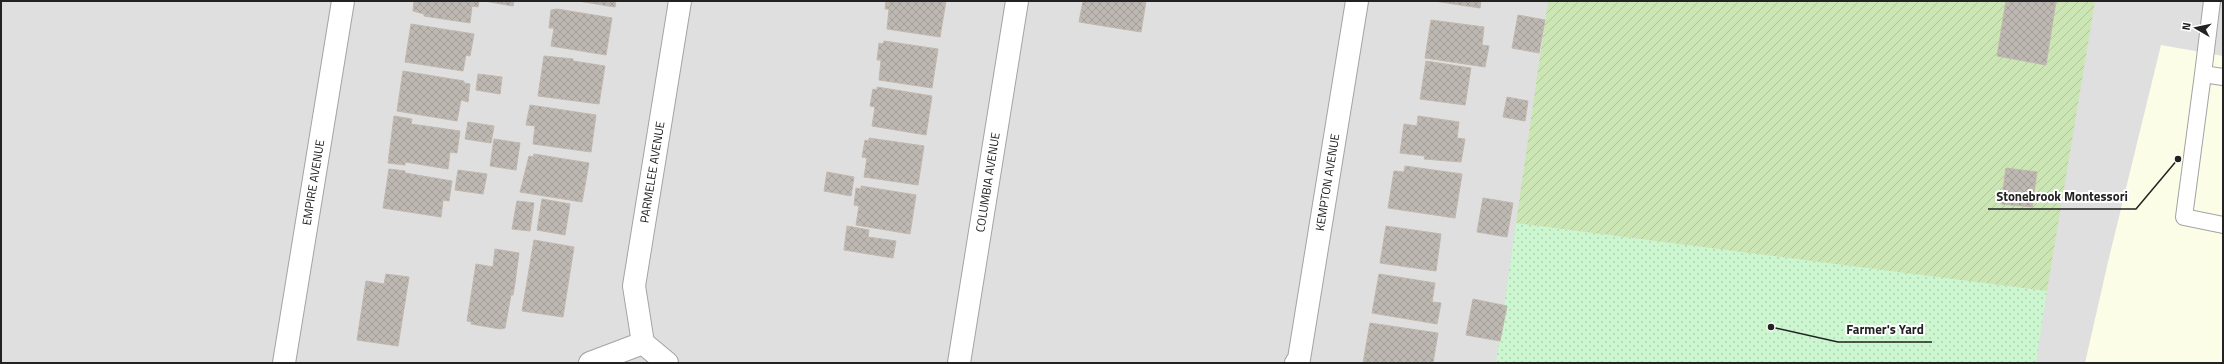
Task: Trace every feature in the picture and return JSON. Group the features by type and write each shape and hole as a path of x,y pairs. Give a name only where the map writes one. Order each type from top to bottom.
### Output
{"street":[{"name":"EMPIRE AVENUE","path":"284,363 343,1"},
{"name":"PARMELEE AVENUE","path":"644,343 634,286 680,1"},
{"name":"COLUMBIA AVENUE","path":"959,363 1017,1"},
{"name":"KEMPTON AVENUE","path":"1296,363 1299,359 1357,1"},
{"path":"590,363 644,343 667,363"}],"lane":[{"path":"2212,1 2204,74 2184,217 2223,225"},
{"path":"2204,74 2223,77"}],"shaded area":[{"path":"1,1 2223,1 2223,363 1,363"},
{"path":"2161,45 2223,56 2223,363 2085,363 2108,262"}],"green space":[{"path":"1548,1 2095,1 2047,291 1516,223"},
{"path":"1516,223 2047,291 2036,363 1496,363"}],"building":[{"path":"414,1 479,1 478,7 472,6 470,23 424,16 424,14 413,11"},
{"path":"484,1 514,1 513,6"},
{"path":"578,1 616,1 615,7"},
{"path":"886,1 946,1 940,37 887,29 889,9 885,9"},
{"path":"1083,1 1146,1 1141,32 1079,22"},
{"path":"1434,1 1481,1 1480,8"},
{"path":"2006,1 2056,1 2046,65 1997,56"},
{"path":"557,9 612,18 606,55 551,46 554,28 549,28 551,10"},
{"path":"1518,15 1545,20 1539,53 1512,48"},
{"path":"1431,20 1484,27 1482,45 1489,46 1485,67 1425,58"},
{"path":"411,24 474,34 470,56 466,55 463,71 405,62"},
{"path":"884,41 938,49 932,88 879,80 881,60 877,60 879,43 883,44"},
{"path":"544,56 573,59 573,61 605,66 599,104 538,96"},
{"path":"1426,61 1471,68 1465,105 1420,99"},
{"path":"403,71 464,81 464,83 470,84 468,102 461,100 457,121 397,111"},
{"path":"478,74 502,77 500,94 476,90"},
{"path":"877,87 932,96 926,135 872,126 875,107 870,106 873,89 877,90"},
{"path":"1507,97 1528,101 1525,121 1503,117"},
{"path":"530,105 596,115 591,152 533,144 535,126 526,125"},
{"path":"394,116 412,119 411,124 460,131 457,153 450,152 448,169 405,162 405,165 388,163"},
{"path":"1418,116 1459,122 1457,138 1465,139 1461,162 1424,159 1425,156 1400,153 1404,124 1417,126"},
{"path":"468,122 494,126 491,143 465,139"},
{"path":"869,138 924,146 918,185 864,177 867,158 862,157 865,140 869,141"},
{"path":"494,139 520,143 516,170 490,166"},
{"path":"534,154 589,163 582,202 520,192 529,156 533,157"},
{"path":"1405,166 1462,174 1455,218 1388,208 1394,171 1404,172"},
{"path":"2006,168 2037,172 2032,207 2001,204"},
{"path":"389,169 452,181 449,201 443,200 441,217 383,208"},
{"path":"458,170 487,174 483,194 455,190"},
{"path":"827,172 854,177 851,196 824,191"},
{"path":"861,186 916,195 910,234 856,225 859,206 854,205 856,188 861,189"},
{"path":"1483,198 1513,203 1507,237 1477,232"},
{"path":"542,199 570,204 565,235 537,230"},
{"path":"517,201 534,203 530,231 512,229"},
{"path":"847,226 869,230 868,237 896,241 893,258 844,250"},
{"path":"1386,226 1441,234 1436,271 1380,263"},
{"path":"534,240 574,247 563,317 522,311"},
{"path":"495,249 519,253 513,295 511,295 505,328 500,329 471,324 472,322 467,321 476,264 493,267"},
{"path":"386,274 409,277 398,346 357,340 366,281 384,284"},
{"path":"1379,274 1435,283 1432,302 1441,303 1437,324 1372,313"},
{"path":"1473,299 1507,306 1500,341 1466,335"},
{"path":"1370,323 1438,333 1433,363 1363,363"}],"place":[{"name":"Stonebrook Montessori","path":"2178,159"},
{"name":"Farmer's Yard","path":"1771,327"}]}
